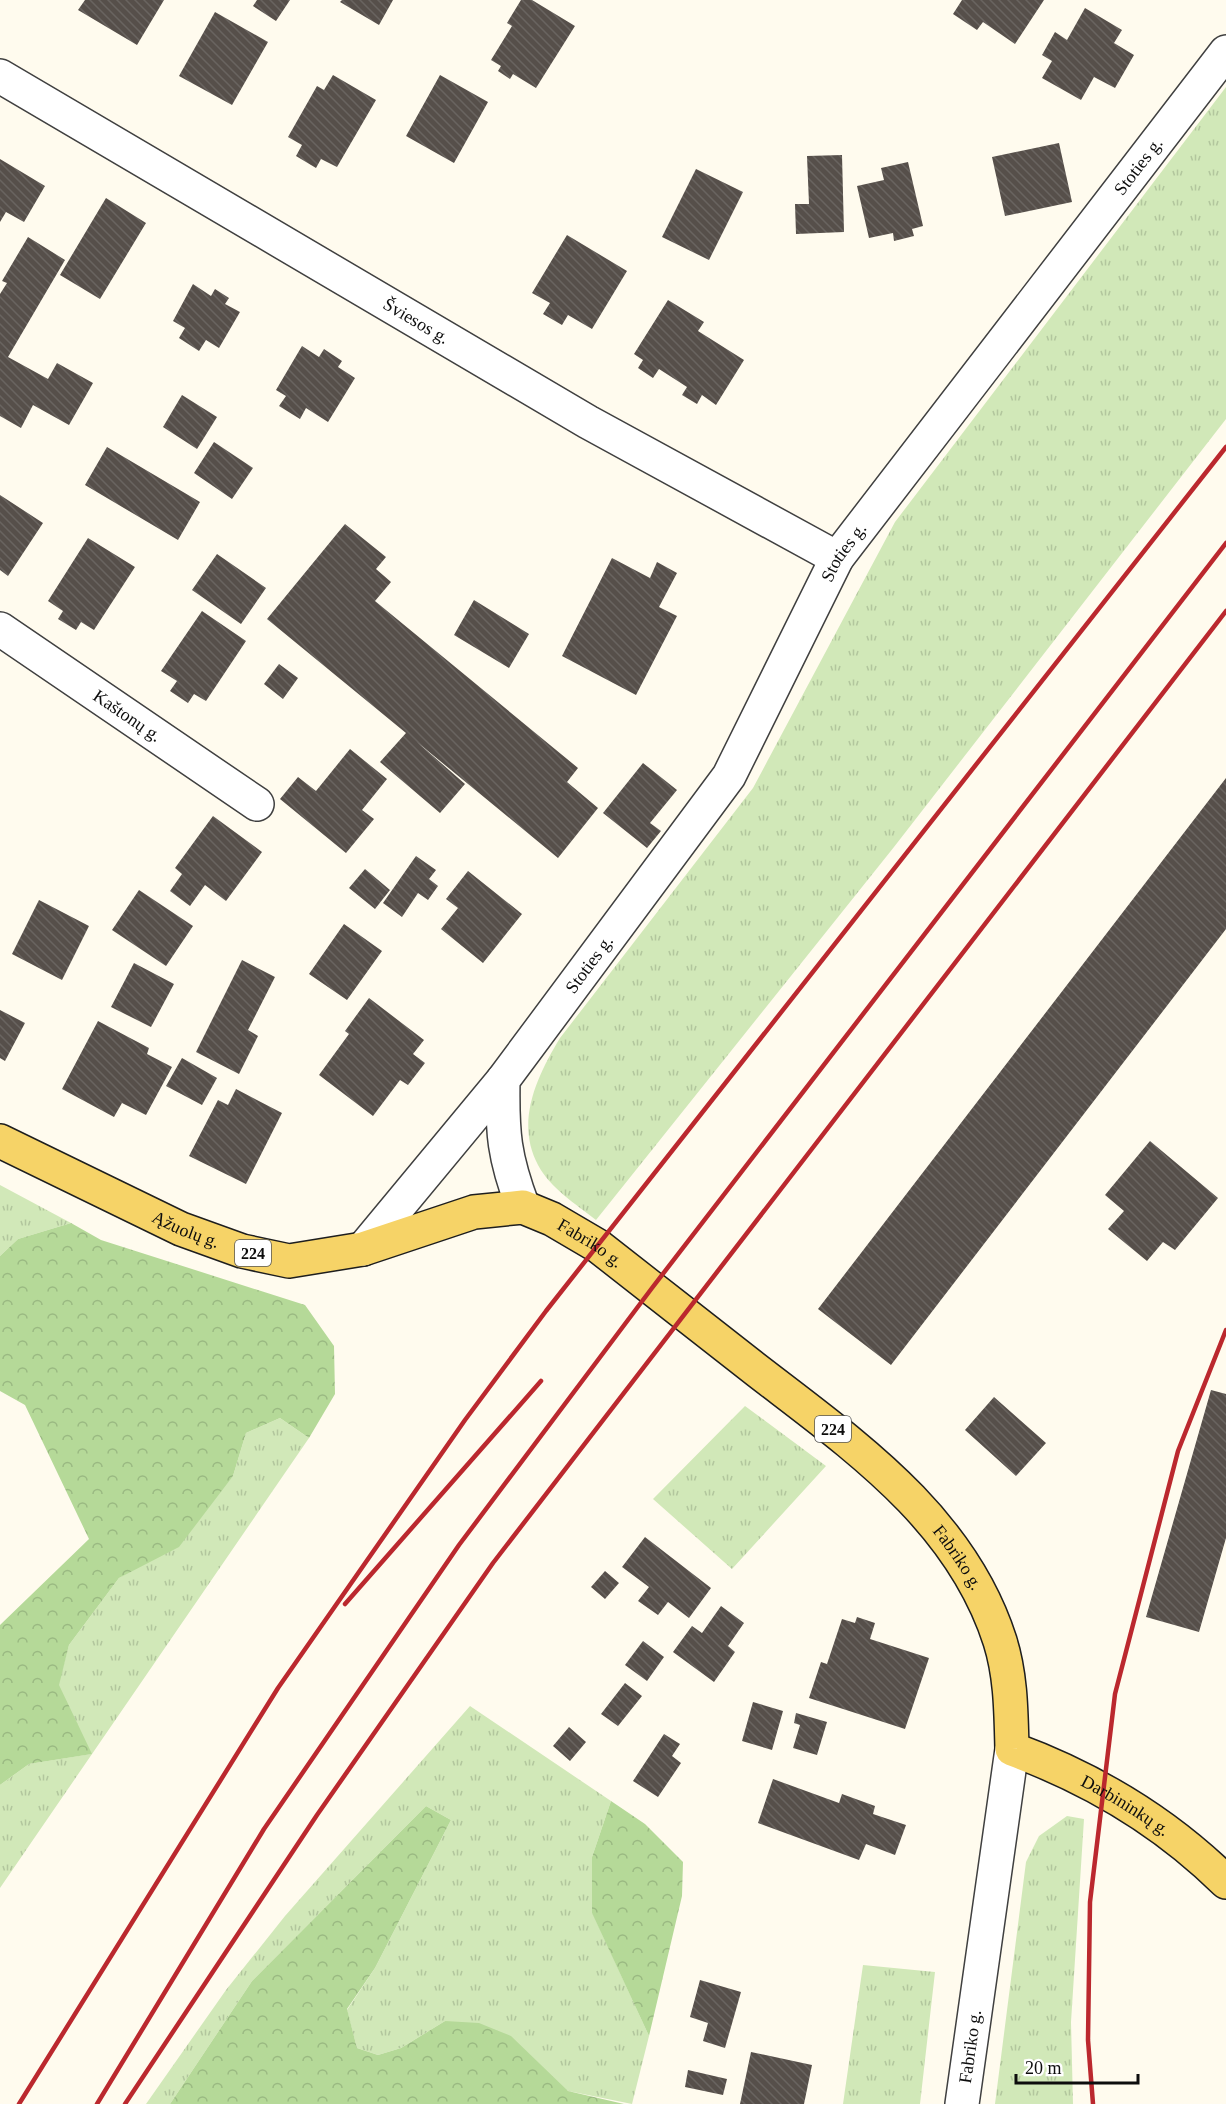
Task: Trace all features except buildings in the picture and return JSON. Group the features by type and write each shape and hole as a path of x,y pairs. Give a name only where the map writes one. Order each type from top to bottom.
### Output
{"main road":[{"name":"Ąžuolų g.","path":"0,1141 181,1229 242,1251 289,1261 363,1249 474,1212 523,1207"},
{"name":"Fabriko g.","path":"523,1207 552,1219 598,1246 873,1461 917,1503 947,1539 975,1582 1000,1640 1011,1688 1012,1749"},
{"name":"Darbininkų g.","path":"1012,1749 1056,1765 1103,1789 1160,1827 1226,1882"}],"street":[{"name":"Stoties g.","path":"363,1249 503,1080 729,776 837,558 1226,52"},
{"name":"Šviesos g.","path":"0,76 588,422 837,558"},
{"name":"Kaštonų g.","path":"0,629 257,804"},
{"path":"503,1080 502,1130 507,1165 523,1207"},
{"name":"Fabriko g.","path":"962,2104 1012,1749"}],"green space":[{"path":"1226,87 1226,419 894,847 596,1220 549,1181 531,1149 528,1132 532,1100 544,1068 560,1038 753,788 895,522"},
{"path":"0,1185 71,1223 18,1239 0,1256"},
{"path":"71,1223 101,1240 305,1305 334,1346 335,1394 309,1438 280,1418 246,1433 233,1476 179,1547 119,1578 69,1645 59,1685 92,1754 29,1764 0,1785 0,1625 89,1539 25,1405 0,1391 0,1256 18,1239"},
{"path":"745,1406 826,1466 732,1569 653,1499"},
{"path":"280,1418 309,1438 0,1888 0,1785 29,1764 91,1754 58,1685 69,1645 119,1578 142,1564 233,1476 246,1433"},
{"path":"470,1706 611,1801 592,1857 592,1912 649,2036 632,2104 568,2091 445,2021 401,2048 378,2055 357,2048 347,2010 375,1968 451,1820 426,1806 252,1981 170,2104 146,2104 226,1990 285,1916"},
{"path":"611,1801 645,1824 683,1862 682,1896 649,2036 592,1913 592,1857"},
{"path":"426,1806 451,1820 375,1968 347,2009 357,2048 378,2055 401,2048 445,2021 479,2023 511,2036 568,2091 624,2104 170,2104 252,1981"},
{"path":"1067,1816 1084,1819 1071,2022 1073,2104 995,2104 1026,1862 1039,1836"},
{"path":"863,1965 935,1972 920,2104 843,2104"}],"railway":[{"path":"19,2104 278,1688 465,1420 546,1311 1226,447"},
{"path":"97,2104 264,1829 459,1545 652,1288 1226,543"},
{"path":"125,2104 317,1815 493,1563 1226,611"},
{"path":"1093,2104 1088,2040 1090,1902 1115,1694 1178,1451 1226,1330"},
{"path":"345,1604 541,1381"}]}
